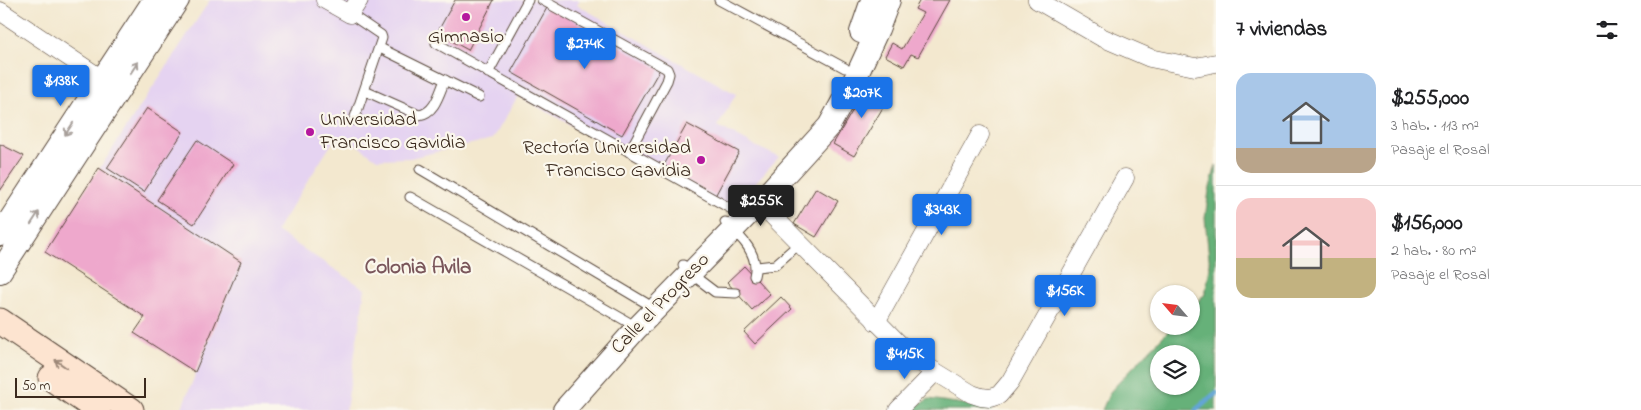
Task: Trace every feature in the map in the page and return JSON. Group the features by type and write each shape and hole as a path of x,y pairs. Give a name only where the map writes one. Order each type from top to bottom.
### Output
{"main road":[{"path":"0,321 131,410"},
{"path":"0,342 98,410"}],"street":[{"path":"0,272 110,85 154,0"},
{"path":"0,235 110,85 178,0"},
{"path":"326,0 355,7"},
{"name":"Calle el Progreso","path":"755,198 824,107 856,43 872,0"},
{"name":"Calle el Progreso","path":"563,406 637,328 731,221 829,126 856,77 889,0"},
{"path":"1038,0 1066,8 1101,37 1150,58 1195,67 1216,63"},
{"path":"0,11 110,85"},
{"path":"876,322 980,135"},
{"path":"755,198 904,350 935,372 972,394 990,398 999,395 1005,390 1125,178"},
{"name":"Calle el Progreso","path":"563,406 628,322 646,303 687,269"},
{"path":"898,410 935,372"}],"lane":[{"path":"488,73 528,0"},
{"path":"542,0 667,69 669,74 667,81 629,152"},
{"path":"719,0 844,68"},
{"path":"354,120 382,38 355,7"},
{"path":"436,43 629,152 731,221 750,250 755,272 775,265 799,244"},
{"path":"380,48 479,97"},
{"path":"365,90 419,115 426,114 431,110 445,80"},
{"path":"420,169 646,303"},
{"path":"410,197 628,322"},
{"path":"687,269 715,292 736,293"}],"shaded area":[{"name":"Universidad Francisco Gavidia","path":"210,0 580,0 577,5 736,94 718,126 779,157 742,197 724,209 518,96 493,139 410,158 377,159 354,143 334,140 276,231 365,289 346,410 181,410 241,262 100,168"}],"green space":[{"path":"1216,165 1216,410 1102,410 1110,392 1150,350 1150,395 1200,395 1200,345 1154,345 1164,335 1200,335 1200,299 1205,294 1210,268 1205,218 1209,191"},
{"path":"929,399 991,408 992,410 908,410"}],"building":[{"name":"Gimnasio","path":"455,0 494,0 468,50 437,33"},
{"path":"920,0 950,0 918,57 911,54 904,66 885,56 892,43 902,49 923,13 915,9"},
{"path":"548,6 660,69 622,135 511,72"},
{"path":"870,81 891,94 854,156 833,144"},
{"path":"147,108 183,132 144,192 107,168"},
{"name":"Rectoría Universidad Francisco Gavidia","path":"687,124 739,152 715,196 663,167"},
{"path":"197,140 233,164 194,224 157,200"},
{"path":"0,144 24,156 0,191"},
{"path":"99,168 241,262 195,372 134,333 145,317 45,252"},
{"path":"816,188 838,201 816,237 794,224"},
{"path":"744,266 770,294 752,310 727,282"},
{"path":"781,297 792,309 755,344 744,332"}],"waterway":[{"path":"1196,410 1216,393"}],"place":[{"name":"Gimnasio","path":"466,17"},
{"name":"Universidad Francisco Gavidia","path":"310,132"},
{"name":"Rectoría Universidad Francisco Gavidia","path":"701,160"}],"district":[{"name":"Colonia Avila","path":"418,268"}]}
